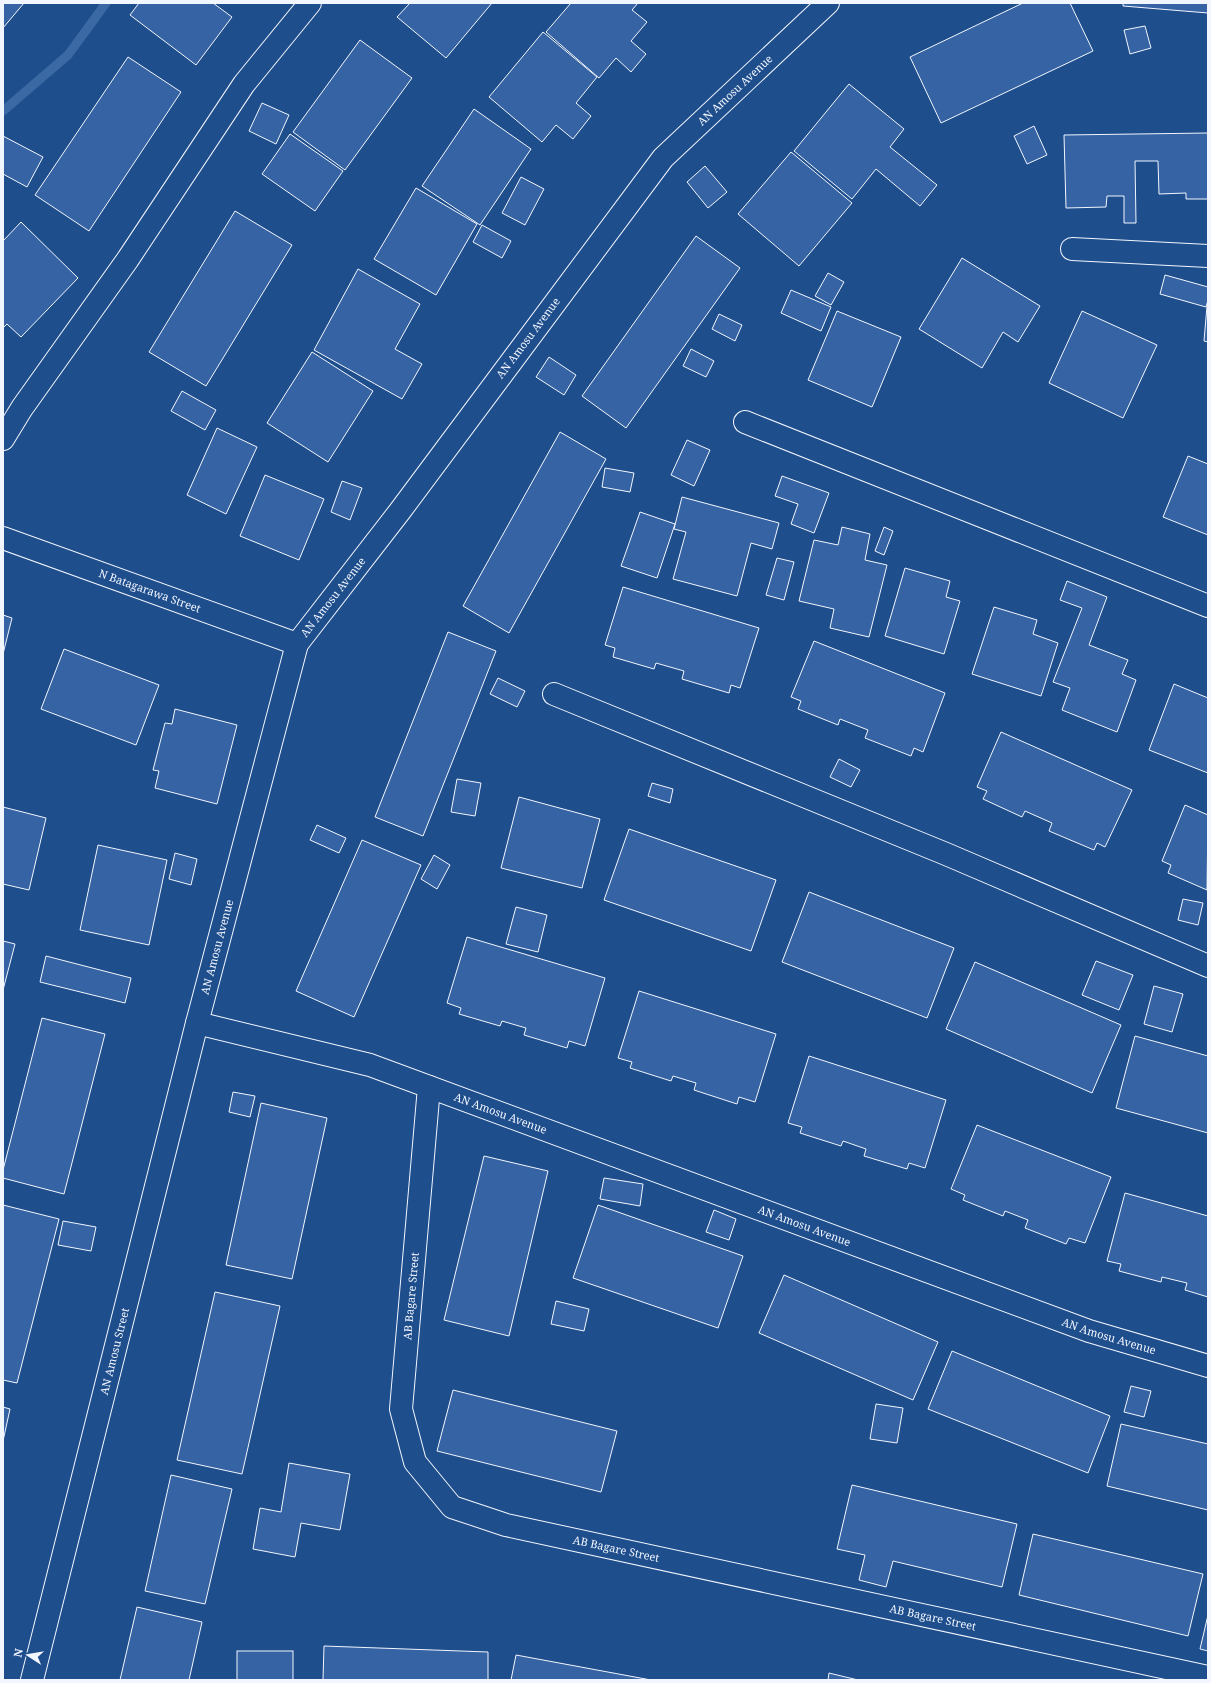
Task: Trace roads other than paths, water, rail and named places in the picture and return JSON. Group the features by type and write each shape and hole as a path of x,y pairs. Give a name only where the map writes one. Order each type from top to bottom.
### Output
{"street":[{"path":"3,439 22,408 128,259 244,84 310,3"},
{"name":"AN Amosu Avenue","path":"828,3 663,158 400,510 297,644 197,1023 370,1065 1090,1331 1208,1366"},
{"path":"1072,249 1208,256"},
{"path":"745,422 1208,606"},
{"name":"N Batagarawa Street","path":"3,538 297,644"},
{"path":"554,694 946,854 1208,966"},
{"name":"AN Amosu Street","path":"32,1680 197,1023"},
{"name":"AB Bagare Street","path":"429,1087 401,1409 416,1462 452,1507 506,1525 1208,1677"}],"waterway":[{"path":"3,111 68,55 106,3"}]}
